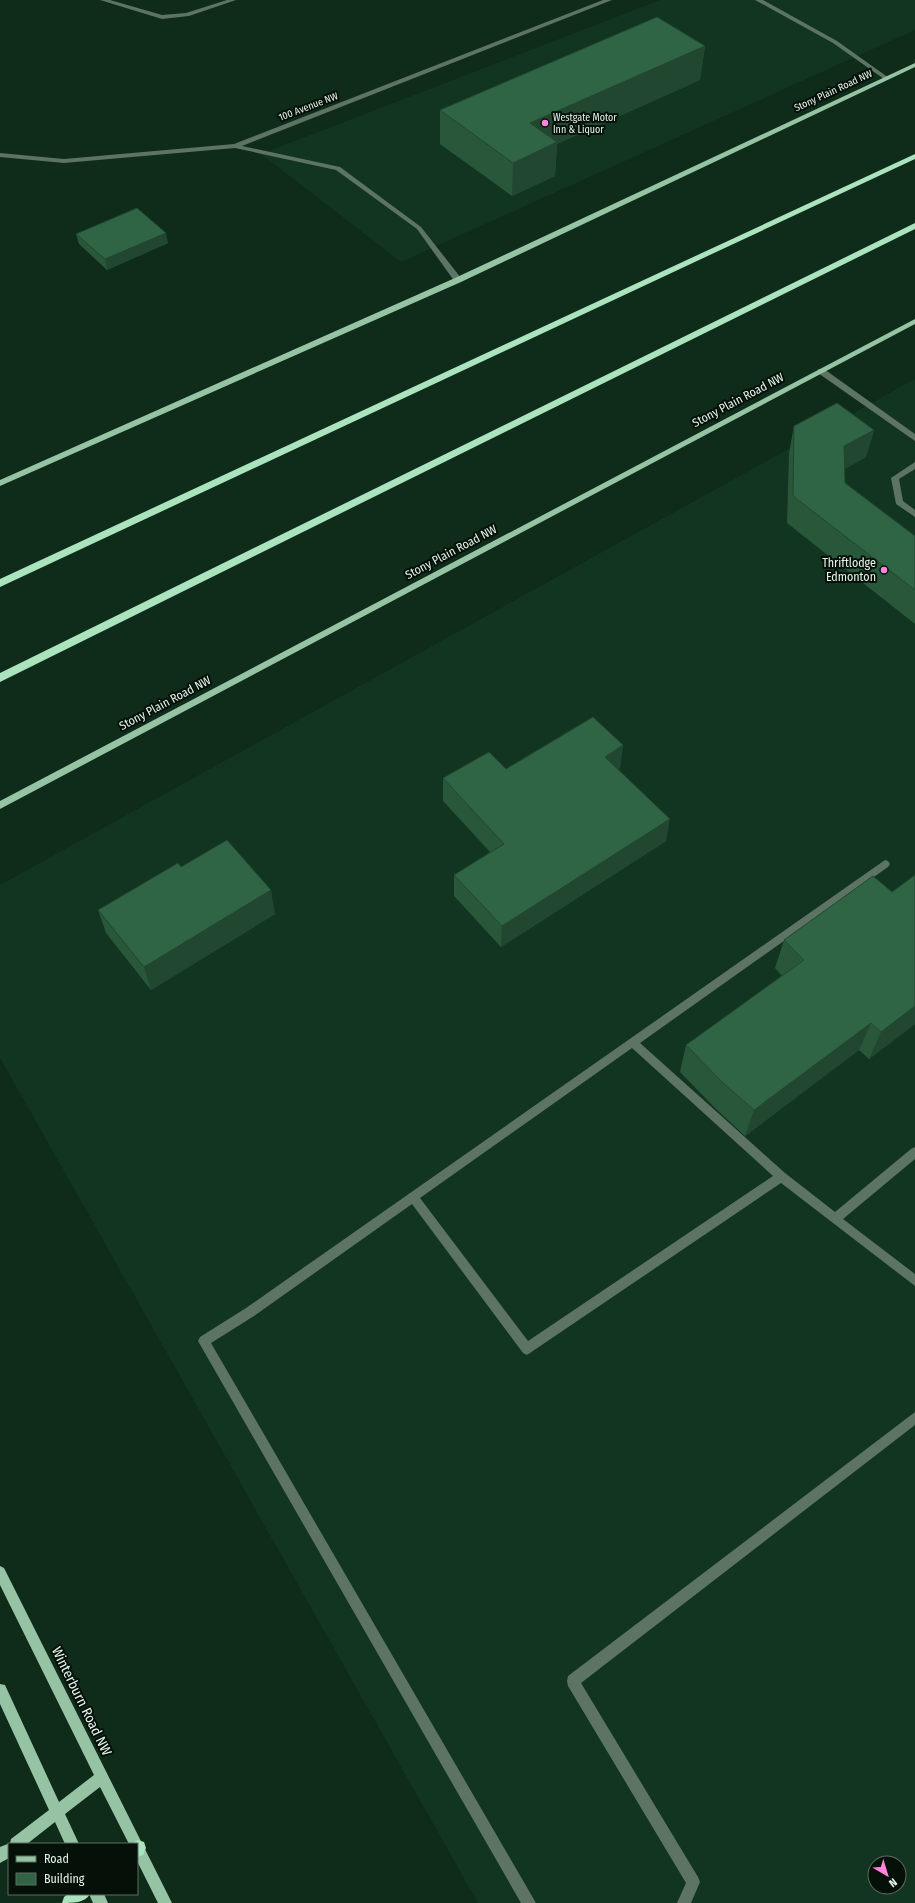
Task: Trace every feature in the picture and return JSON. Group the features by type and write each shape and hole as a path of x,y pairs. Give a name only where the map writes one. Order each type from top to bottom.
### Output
{"highway":[{"path":"0,583 915,156"},
{"path":"0,678 915,226"},
{"path":"70,1903 81,1895"}],"main road":[{"name":"Stony Plain Road NW","path":"0,483 458,280 915,65"},
{"name":"Stony Plain Road NW","path":"0,805 915,321"},
{"name":"Winterburn Road NW","path":"0,1572 135,1843"},
{"path":"0,1690 72,1843"},
{"path":"17,1843 102,1777"},
{"name":"Winterburn Road NW","path":"138,1849 165,1903"},
{"path":"0,1856 8,1850"}],"street":[{"path":"103,0 162,17 187,15 234,0"},
{"name":"100 Avenue NW","path":"0,155 64,161 235,146 609,0"},
{"path":"758,0 835,42 886,78"},
{"path":"235,146 338,168 419,228 458,280"},
{"path":"821,371 915,438"},
{"path":"915,465 895,478 899,502 915,514"},
{"path":"529,1903 204,1341 250,1312 885,864"},
{"path":"633,1043 781,1177 915,1281"},
{"path":"835,1219 915,1152"},
{"path":"413,1197 527,1349 781,1177"},
{"path":"684,1903 693,1882 573,1681 915,1418"}],"shaded area":[{"path":"660,0 915,0 915,30 401,262 261,154"},
{"path":"915,379 915,1903 478,1903 0,1058 0,885"}],"building":[{"path":"657,17 705,46 530,123 557,142 513,163 440,110"},
{"path":"137,208 166,233 105,259 76,234"},
{"path":"837,403 874,430 844,446 845,483 915,536 915,590 793,496 794,426"},
{"path":"593,717 623,745 605,757 670,819 502,926 454,875 504,844 443,778 489,752 506,769"},
{"path":"227,840 271,890 144,967 98,910 178,863 181,867"},
{"path":"915,875 915,1006 881,1032 871,1023 754,1110 723,1083 686,1045 804,960 784,940 873,876 892,892"}],"place":[{"name":"Westgate Motor Inn & Liquor","path":"545,123"},
{"name":"Thriftlodge Edmonton","path":"884,570"}]}
